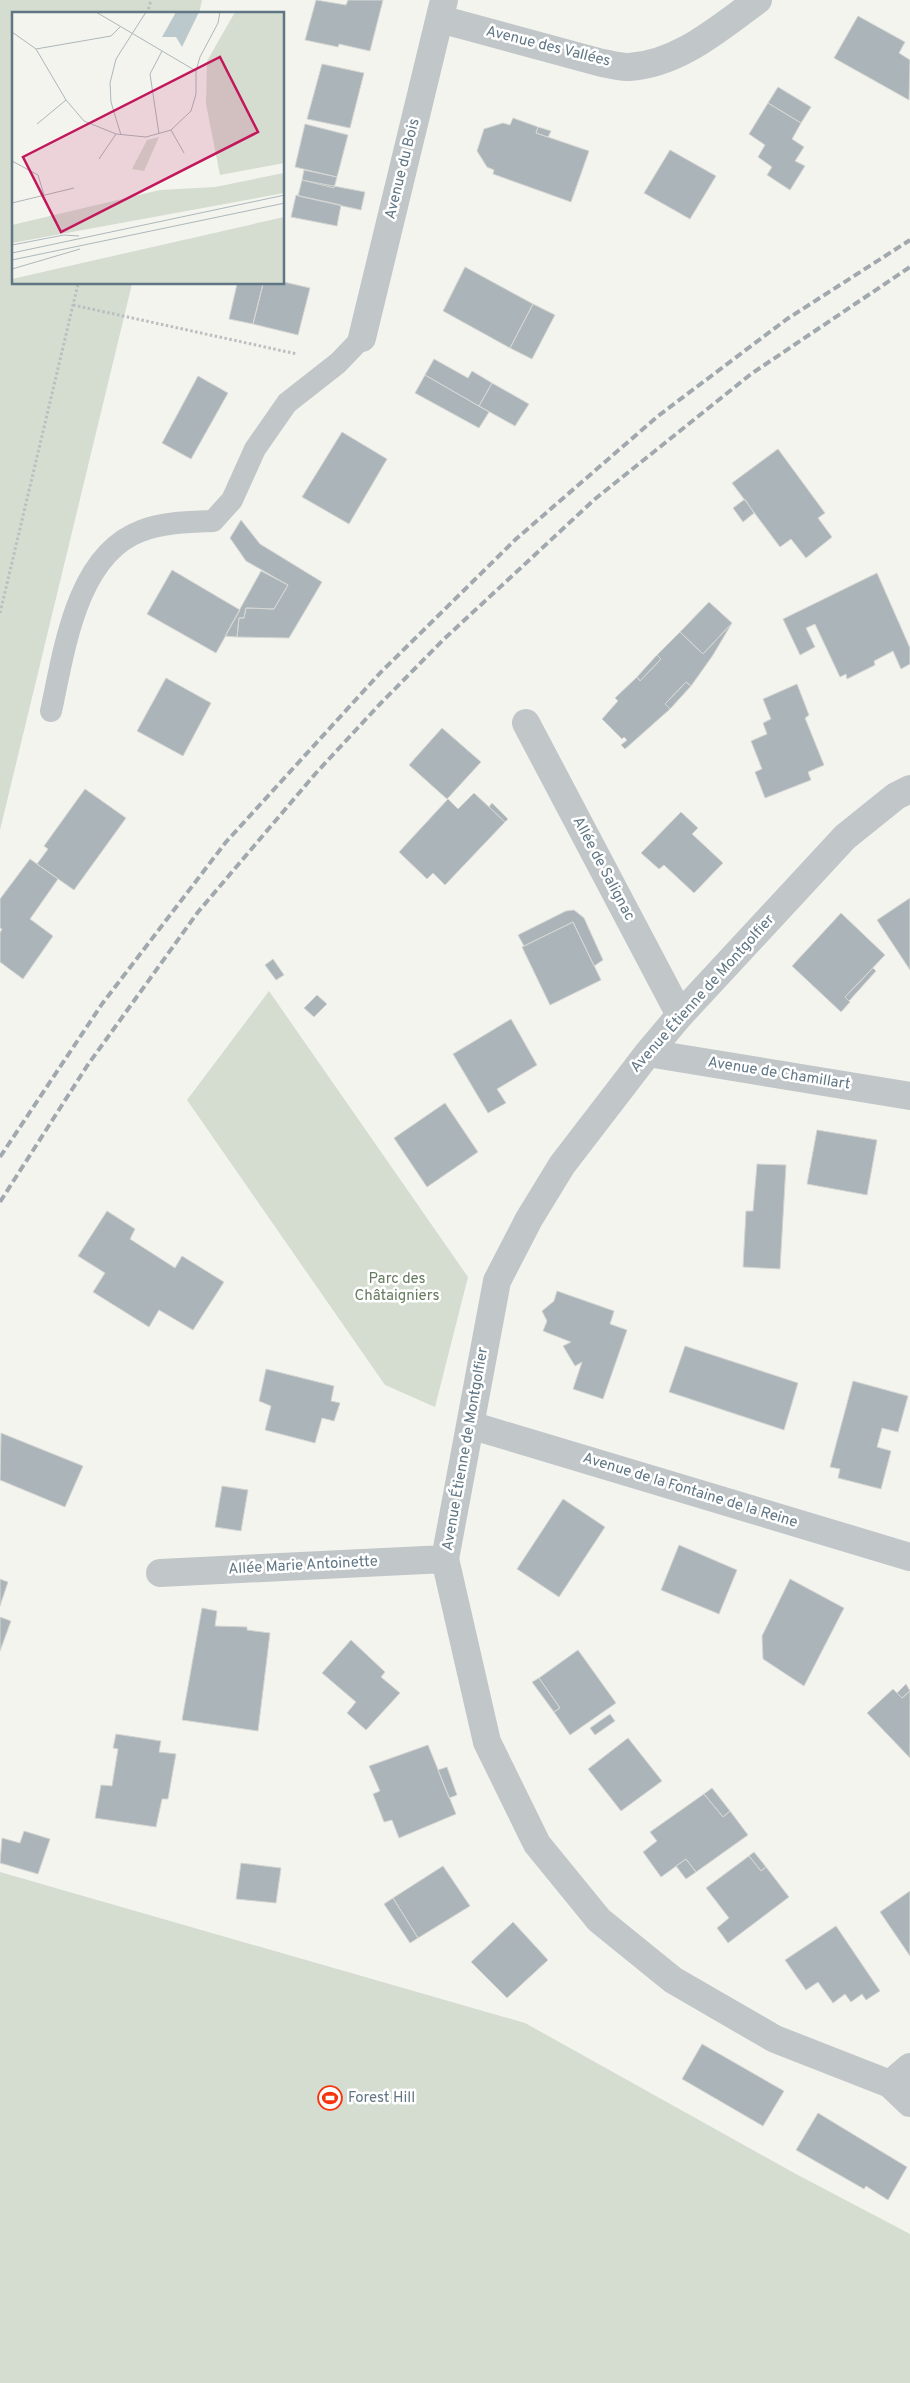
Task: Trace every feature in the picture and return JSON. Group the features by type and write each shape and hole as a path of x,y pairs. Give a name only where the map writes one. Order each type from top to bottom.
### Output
{"street":[{"name":"Avenue des Vallées","path":"442,10 602,63 628,67 662,62 701,42 758,0"},
{"name":"Avenue du Bois","path":"362,338 442,10"},
{"name":"Allée de Salignac","path":"526,724 680,1015"},
{"name":"Avenue Étienne de Montgolfier","path":"890,2084 775,2039 673,1980 599,1920 537,1844 487,1742 445,1559 497,1281 529,1220 562,1165 648,1053 680,1015 845,836 896,796 910,790"},
{"name":"Avenue de Chamillart","path":"648,1053 910,1096"},
{"name":"Avenue de la Fontaine de la Reine","path":"470,1426 910,1557"},
{"name":"Allée Marie Antoinette","path":"160,1573 445,1559"},
{"path":"910,2066 890,2084 910,2103"}],"lane":[{"path":"51,711 66,643 85,585 111,549 141,530 183,522 213,521 232,500 255,449 287,403 338,363 362,338"}],"path":[{"path":"0,613 78,285"},
{"path":"73,306 338,363"}],"green space":[{"path":"0,0 202,0 199,12 12,12 12,285 132,285 0,830"},
{"name":"Parc des Châtaigniers","path":"269,991 468,1277 435,1407 385,1385 187,1100"},
{"name":"Forest Hill","path":"0,1872 525,2023 796,2174 910,2234 910,2383 0,2383"}],"building":[{"path":"316,0 346,5 348,0 383,0 370,51 339,44 338,47 305,40"},
{"path":"858,16 905,42 899,53 910,60 909,100 834,58"},
{"path":"322,64 364,73 350,128 307,119"},
{"path":"778,87 811,107 801,123 768,103"},
{"path":"768,103 801,123 792,139 804,147 795,161 805,166 790,190 767,175 772,167 758,157 765,145 749,134"},
{"path":"513,118 538,127 536,133 589,151 571,202 493,174 494,170 487,167 477,151 484,129 503,123 510,125"},
{"path":"305,124 348,135 337,177 295,167"},
{"path":"538,127 551,131 548,137 536,133"},
{"path":"670,150 716,176 690,219 644,193"},
{"path":"304,170 337,177 334,188 302,180"},
{"path":"302,180 365,192 361,210 298,196"},
{"path":"296,195 341,205 337,226 291,217"},
{"path":"465,267 533,304 510,348 443,311"},
{"path":"285,282 310,288 298,335 253,324 263,285 285,285"},
{"path":"237,285 263,285 253,324 229,319"},
{"path":"533,304 555,315 532,359 510,348"},
{"path":"434,359 468,378 472,371 492,383 479,406 425,375"},
{"path":"425,375 489,412 479,428 415,393"},
{"path":"198,376 228,393 191,459 162,443"},
{"path":"492,383 529,404 515,426 479,406"},
{"path":"342,432 387,459 349,524 302,497"},
{"path":"778,449 825,513 818,518 832,537 806,558 791,539 780,547 732,483"},
{"path":"745,499 754,513 743,522 733,508"},
{"path":"241,520 260,544 322,582 289,638 237,637 239,618 244,618 246,608 274,609 288,585 246,561 230,538"},
{"path":"172,570 240,610 216,653 147,614"},
{"path":"261,571 288,585 274,609 246,608 244,618 239,618 237,637 225,636"},
{"path":"877,573 910,648 910,664 901,669 893,651 874,661 875,665 847,679 846,674 840,677 815,624 806,628 815,647 800,655 783,619"},
{"path":"709,602 732,623 703,654 680,632"},
{"path":"732,623 713,655 691,686 686,682 665,704 670,709 625,749 621,745 627,740 624,737 622,739 602,719 618,701 615,698 637,677 640,681 661,659 657,655 680,632 703,654"},
{"path":"657,655 661,659 640,681 637,677"},
{"path":"166,678 211,703 183,756 137,731"},
{"path":"686,682 691,686 670,709 665,704"},
{"path":"797,684 809,715 805,718 824,765 808,772 811,780 765,798 755,772 762,769 751,741 767,734 763,723 771,719 763,699"},
{"path":"442,728 481,762 447,799 409,765"},
{"path":"85,789 126,818 74,890 37,864 48,849 44,846"},
{"path":"474,793 505,822 445,885 433,873 427,879 399,852 448,799 458,809"},
{"path":"492,803 508,819 505,822 489,807"},
{"path":"681,812 698,828 692,834 723,863 694,893 664,865 659,869 641,853"},
{"path":"30,859 58,879 30,919 53,936 23,979 0,962 0,933 2,929 0,928 0,899"},
{"path":"910,898 910,970 877,920"},
{"path":"574,910 584,918 603,960 594,966 573,922 524,946 518,935 566,911"},
{"path":"841,913 885,955 845,997 850,1002 841,1012 792,966"},
{"path":"573,922 601,980 550,1005 522,947"},
{"path":"273,959 284,975 276,980 265,965"},
{"path":"873,968 876,971 849,1001 845,997"},
{"path":"317,995 327,1004 314,1017 304,1008"},
{"path":"511,1019 537,1065 497,1089 506,1103 488,1113 453,1054"},
{"path":"445,1103 478,1152 427,1187 394,1138"},
{"path":"817,1130 877,1140 867,1195 807,1184"},
{"path":"757,1164 786,1165 780,1269 743,1267 746,1211 753,1211"},
{"path":"107,1211 135,1229 130,1239 175,1268 182,1256 224,1282 193,1330 159,1310 149,1327 93,1292 105,1273 78,1256"},
{"path":"557,1291 614,1311 610,1324 627,1330 603,1399 573,1389 582,1362 575,1366 563,1346 571,1342 543,1331 547,1321 542,1311 554,1301"},
{"path":"685,1346 798,1383 784,1430 669,1392"},
{"path":"266,1369 334,1386 331,1401 340,1403 334,1421 322,1418 315,1443 265,1430 271,1406 259,1401"},
{"path":"853,1381 908,1396 898,1432 882,1428 877,1447 891,1451 881,1489 838,1478 840,1469 830,1467"},
{"path":"1,1433 83,1466 65,1507 0,1480"},
{"path":"222,1486 248,1490 241,1531 215,1527"},
{"path":"563,1499 605,1527 559,1597 517,1569"},
{"path":"679,1545 737,1570 719,1614 661,1590"},
{"path":"0,1579 8,1582 0,1606"},
{"path":"790,1579 844,1608 804,1686 763,1659 762,1636"},
{"path":"202,1608 217,1611 215,1626 247,1627 247,1630 270,1633 258,1731 182,1720"},
{"path":"0,1617 11,1621 0,1651"},
{"path":"351,1640 385,1672 381,1677 400,1693 366,1730 347,1713 356,1702 322,1673"},
{"path":"578,1650 616,1703 570,1735 554,1712 560,1708 539,1678"},
{"path":"539,1678 560,1708 554,1712 532,1682"},
{"path":"906,1684 910,1691 902,1698 897,1693"},
{"path":"893,1689 902,1698 910,1691 910,1758 867,1713"},
{"path":"610,1714 615,1721 595,1735 590,1728"},
{"path":"116,1734 161,1741 159,1752 176,1754 168,1799 162,1799 156,1827 95,1818 101,1785 112,1786 118,1749 113,1748"},
{"path":"628,1738 662,1781 621,1811 588,1769"},
{"path":"428,1745 456,1814 399,1838 392,1820 384,1822 373,1794 380,1791 369,1766"},
{"path":"447,1767 457,1795 449,1798 438,1770"},
{"path":"712,1788 730,1811 723,1817 704,1794"},
{"path":"704,1794 723,1817 730,1811 748,1835 696,1872 686,1859 661,1877 643,1852 657,1841 650,1832"},
{"path":"24,1831 50,1839 38,1874 0,1863 2,1838 20,1843"},
{"path":"754,1852 766,1867 761,1871 749,1856"},
{"path":"749,1856 761,1871 766,1867 789,1897 728,1943 717,1928 729,1918 706,1888"},
{"path":"686,1859 696,1872 686,1879 676,1866"},
{"path":"241,1863 281,1868 276,1903 236,1899"},
{"path":"443,1866 470,1906 418,1938 393,1898"},
{"path":"910,1891 910,1956 880,1912"},
{"path":"393,1898 418,1938 410,1943 384,1904"},
{"path":"513,1922 548,1960 507,1998 471,1962"},
{"path":"836,1926 880,1991 866,2000 862,1994 851,2002 845,1994 833,2003 818,1982 806,1990 785,1960"},
{"path":"702,2044 784,2091 763,2126 682,2079"},
{"path":"818,2113 907,2167 888,2200 866,2186 864,2189 796,2150"}],"railway":[{"path":"0,1157 102,1004 226,842 381,672 516,539 658,416 787,319 910,240"},
{"path":"0,1202 87,1066 198,912 316,773 379,705 443,640 595,499 751,374 910,267"}],"place":[{"name":"Forest Hill","path":"330,2098"}]}
